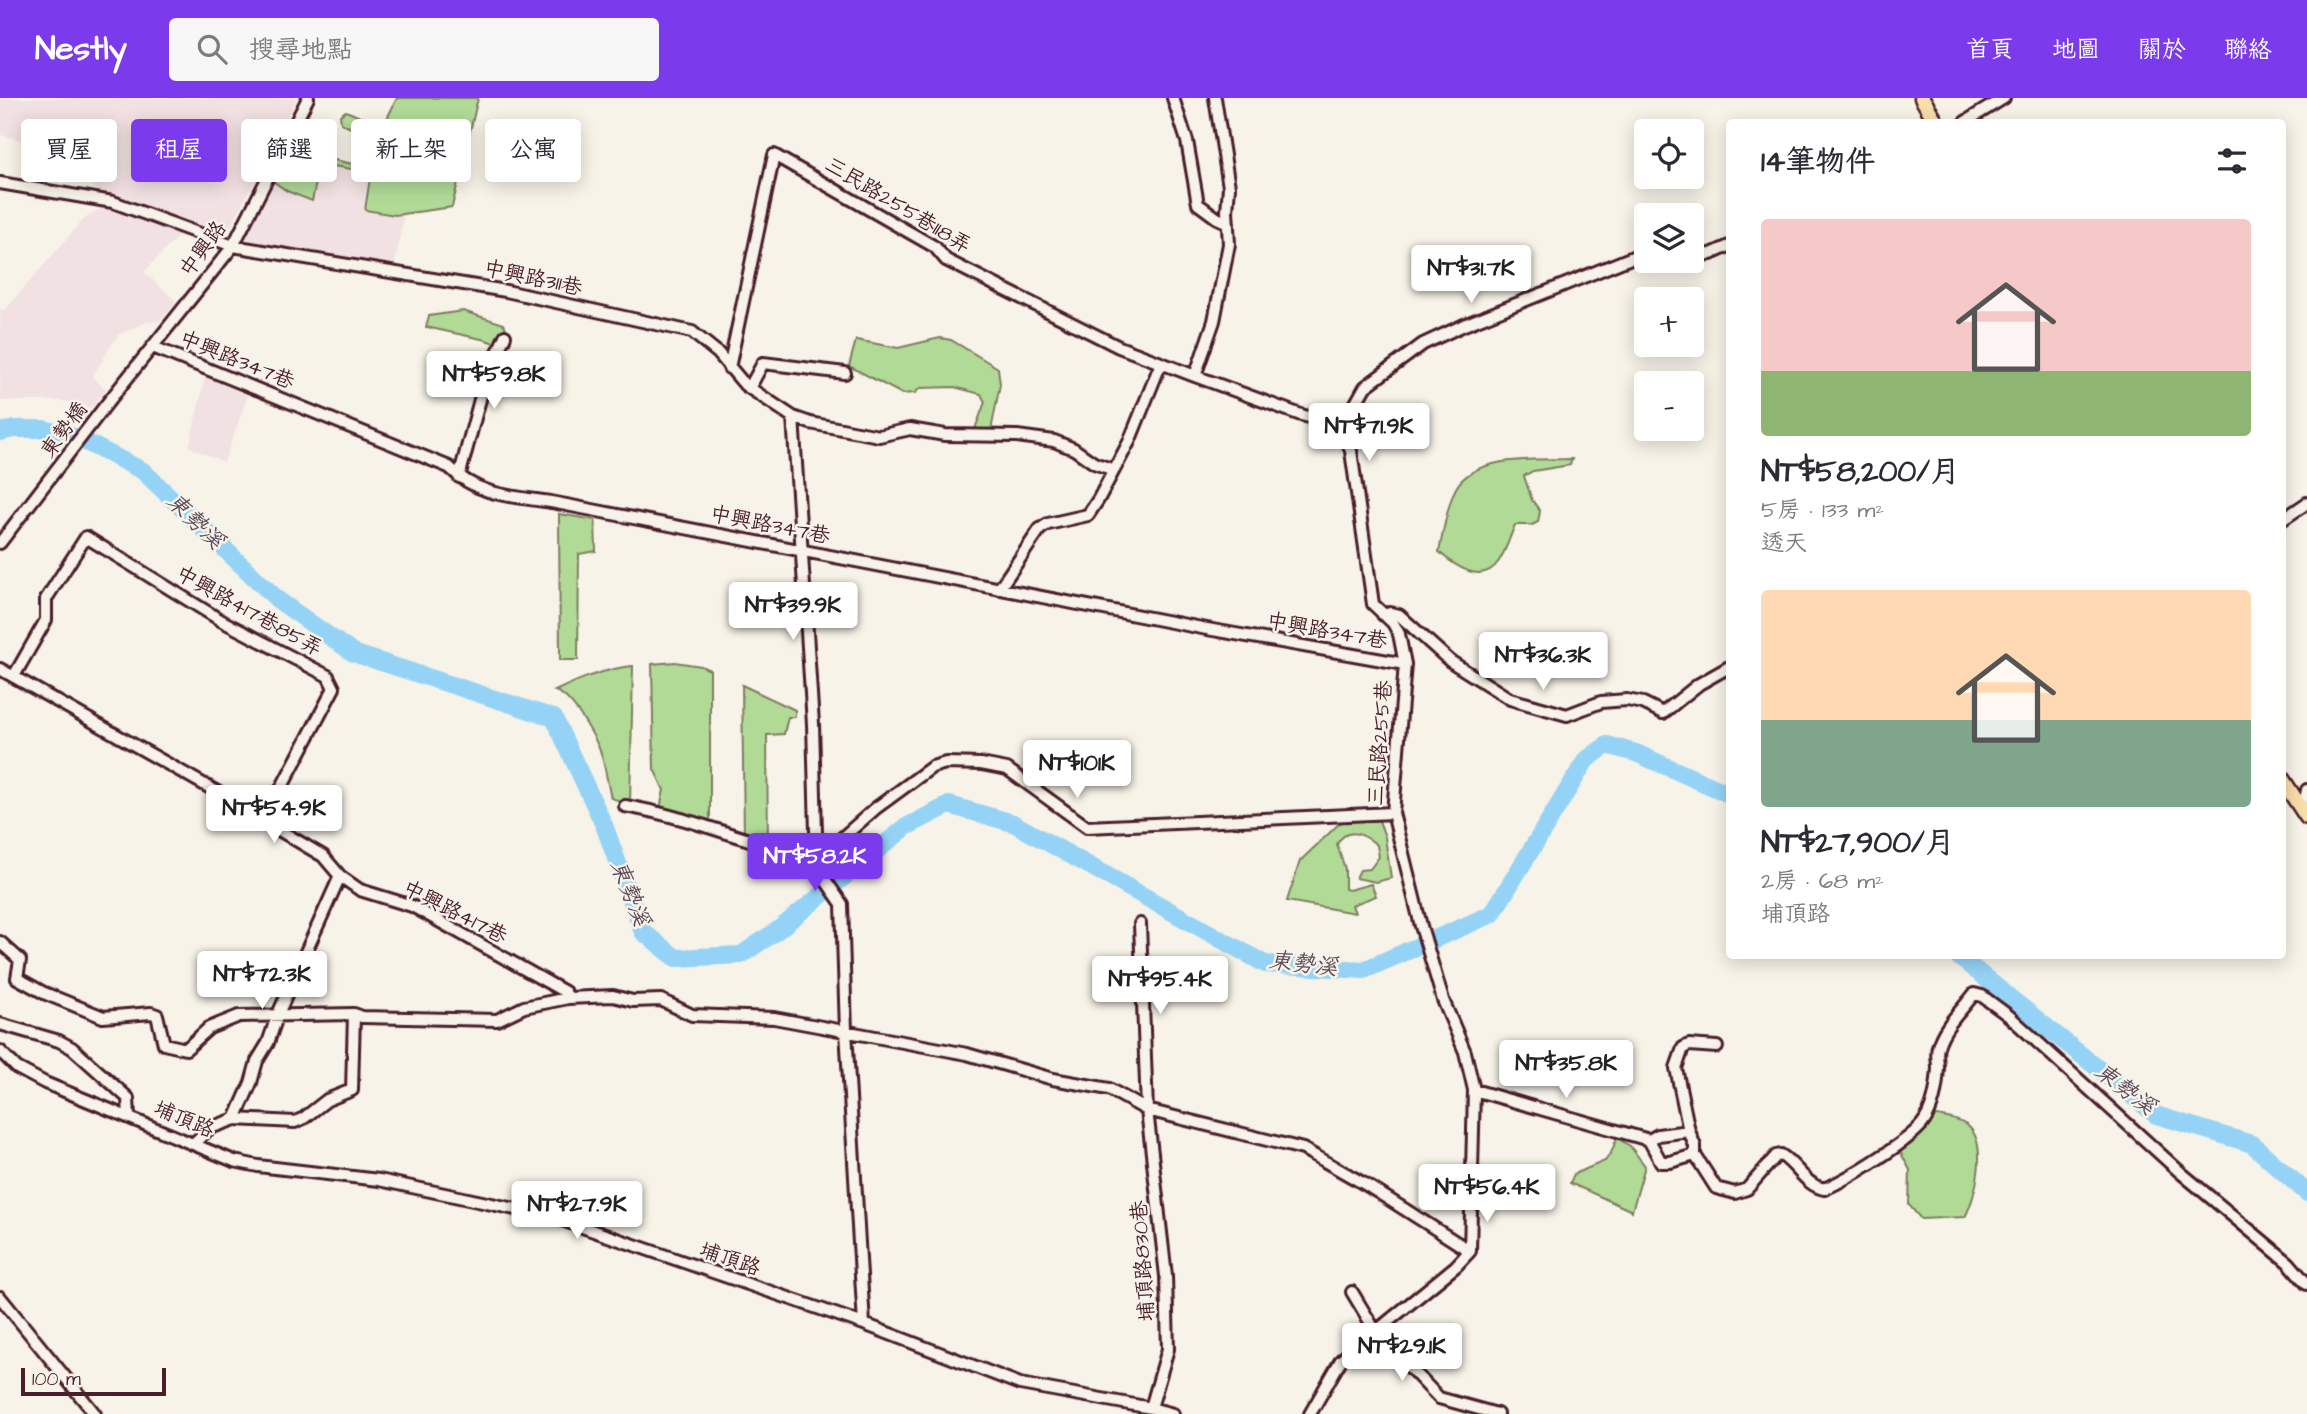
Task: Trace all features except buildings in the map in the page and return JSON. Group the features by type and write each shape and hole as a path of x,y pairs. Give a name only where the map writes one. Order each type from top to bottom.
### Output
{"main road":[{"path":"1922,98 1934,119"},
{"path":"2286,785 2306,813"}],"street":[{"name":"中興路","path":"105,406 233,246 308,98"},
{"path":"1172,98 1187,141 1198,204 1228,223"},
{"path":"1195,376 1214,321 1229,244 1229,187 1216,98"},
{"path":"1970,119 2004,98"},
{"name":"三民路255巷118弄","path":"729,368 774,155 935,247 946,260 1119,347 1161,363"},
{"name":"中興路311巷","path":"0,183 113,202 233,246 506,291 692,332 718,353 729,368 750,387 793,416 810,423 878,436 910,429 945,435 1017,436 1054,441 1074,449 1094,463 1114,470"},
{"path":"1704,254 1726,247"},
{"path":"999,589 1040,529 1048,524 1088,514 1133,433 1161,363 1301,415 1343,426 1365,387 1423,344 1634,257"},
{"path":"460,477 485,381 505,336"},
{"name":"中興路347巷","path":"153,346 449,467 471,485 505,497 551,502 803,552 1405,664"},
{"path":"750,387 763,363 805,366 845,373"},
{"name":"東勢橋","path":"0,543 105,406"},
{"path":"793,416 813,724 818,864 839,901 845,938 846,1031 864,1324"},
{"name":"三民路255巷","path":"1343,426 1352,451 1373,604 1394,623 1405,664 1393,813 1421,926 1443,1000 1465,1052 1474,1090 1470,1251"},
{"path":"2286,517 2307,503"},
{"name":"中興路417巷85弄","path":"14,676 46,621 46,598 86,537 222,621 328,676 332,681 334,688 265,819"},
{"path":"1383,615 1399,615 1450,661 1510,699 1567,715 1601,702 1627,700 1643,703 1663,713 1699,684 1726,669"},
{"name":"中興路417巷","path":"0,668 265,819 323,856 340,876 360,890 412,906 565,992 568,998"},
{"path":"818,864 876,808 932,767 946,763 981,764 1007,769 1087,827 1393,813"},
{"path":"2306,813 2307,790"},
{"path":"2286,797 2306,813"},
{"path":"625,806 648,810 818,864"},
{"path":"235,1119 251,1083 257,1061 268,1042 340,876"},
{"name":"埔頂路830巷","path":"1140,924 1147,1110 1166,1276 1168,1349 1151,1408"},
{"path":"0,942 20,960 17,978 44,993 103,1017 142,1012 157,1015 164,1044 186,1049 209,1027 239,1016 354,1014 362,1017 497,1020 524,1007 568,998 606,996 633,1002 661,1000 692,1015 750,1016 967,1054 1053,1079 1110,1089 1147,1110 1303,1149 1368,1186 1470,1251 1456,1266 1341,1360 1310,1414"},
{"path":"1717,1047 1689,1045 1683,1048 1676,1068 1695,1155 1716,1188 1735,1193 1747,1189 1776,1156 1781,1155 1816,1187 1824,1189 1856,1173 1919,1129 1927,1118 1935,1089 1937,1051 1942,1035 1974,994 1982,996 2009,1016 2180,1172 2290,1263 2307,1284"},
{"path":"192,1144 210,1128 235,1119 295,1122 327,1100 352,1090 354,1014"},
{"path":"0,1024 59,1041 72,1048 128,1098 129,1117"},
{"name":"埔頂路","path":"0,1051 17,1068 45,1083 234,1161 379,1180 553,1217 864,1324 1020,1384 1173,1414"},
{"path":"1474,1090 1648,1140 1658,1135 1689,1131"},
{"path":"1648,1140 1661,1162 1695,1155"},
{"path":"1352,1292 1376,1332 1439,1398 1497,1414"},
{"path":"0,1297 95,1414"}],"shaded area":[{"path":"0,98 297,98 286,119 241,119 241,182 254,182 232,224 222,232 97,190 88,182 117,182 117,119 21,119 21,140 0,135"},
{"path":"337,167 351,169 351,182 369,182 365,210 383,214 404,214 395,264 253,243 246,238 269,182 337,182"},
{"path":"113,207 186,228 144,272 177,302 159,321 147,322 118,335 92,377 106,389 91,408 76,402 0,401 0,309 5,310 82,221 100,208"},
{"path":"205,377 249,396 224,462 189,447"}],"green space":[{"path":"397,98 478,98 471,127 471,119 387,119"},
{"path":"346,111 364,119 351,119 351,128 341,123 340,115"},
{"path":"337,161 351,164 351,169 337,167"},
{"path":"274,182 316,182 312,201 287,191"},
{"path":"369,182 458,182 452,207 395,215 365,210"},
{"path":"463,311 504,324 511,341 507,348 486,340 426,327 429,316"},
{"path":"940,338 951,340 998,368 1000,384 991,431 975,429 985,402 981,394 954,387 920,388 915,393 902,394 849,366 856,340 898,348"},
{"path":"1572,459 1570,465 1533,471 1524,476 1532,500 1540,511 1538,522 1532,525 1515,525 1499,561 1492,568 1485,572 1469,571 1439,552 1450,502 1465,477 1477,469 1508,461"},
{"path":"559,514 595,520 596,551 579,554 578,660 560,660"},
{"path":"675,662 710,670 710,827 660,808 664,790 654,769 652,664"},
{"path":"633,666 630,804 611,798 596,741 568,699 555,691 593,675"},
{"path":"742,685 795,710 795,717 788,717 784,734 767,735 768,847 744,838"},
{"path":"1345,818 1378,818 1385,837 1391,878 1376,882 1356,878 1360,870 1370,869 1379,857 1377,845 1361,835 1346,835 1337,844 1345,869 1345,889 1371,884 1376,896 1352,905 1355,913 1287,901 1300,861"},
{"path":"1927,1114 1960,1122 1969,1127 1975,1135 1978,1171 1973,1197 1965,1217 1921,1219 1909,1205 1910,1170 1897,1146"},
{"path":"1617,1138 1630,1146 1645,1166 1632,1211 1570,1183 1574,1174 1605,1161"}],"waterway":[{"name":"東勢溪","path":"0,432 44,429 78,438 143,471 278,600 353,653 554,718 604,825 643,932 676,958 741,955 778,930 906,827 949,805 1013,823 1265,964 1364,970 1492,914 1586,760 1607,745 1636,753 1726,793"},
{"name":"東勢溪","path":"1962,959 2156,1115 2252,1144 2307,1193"}]}
